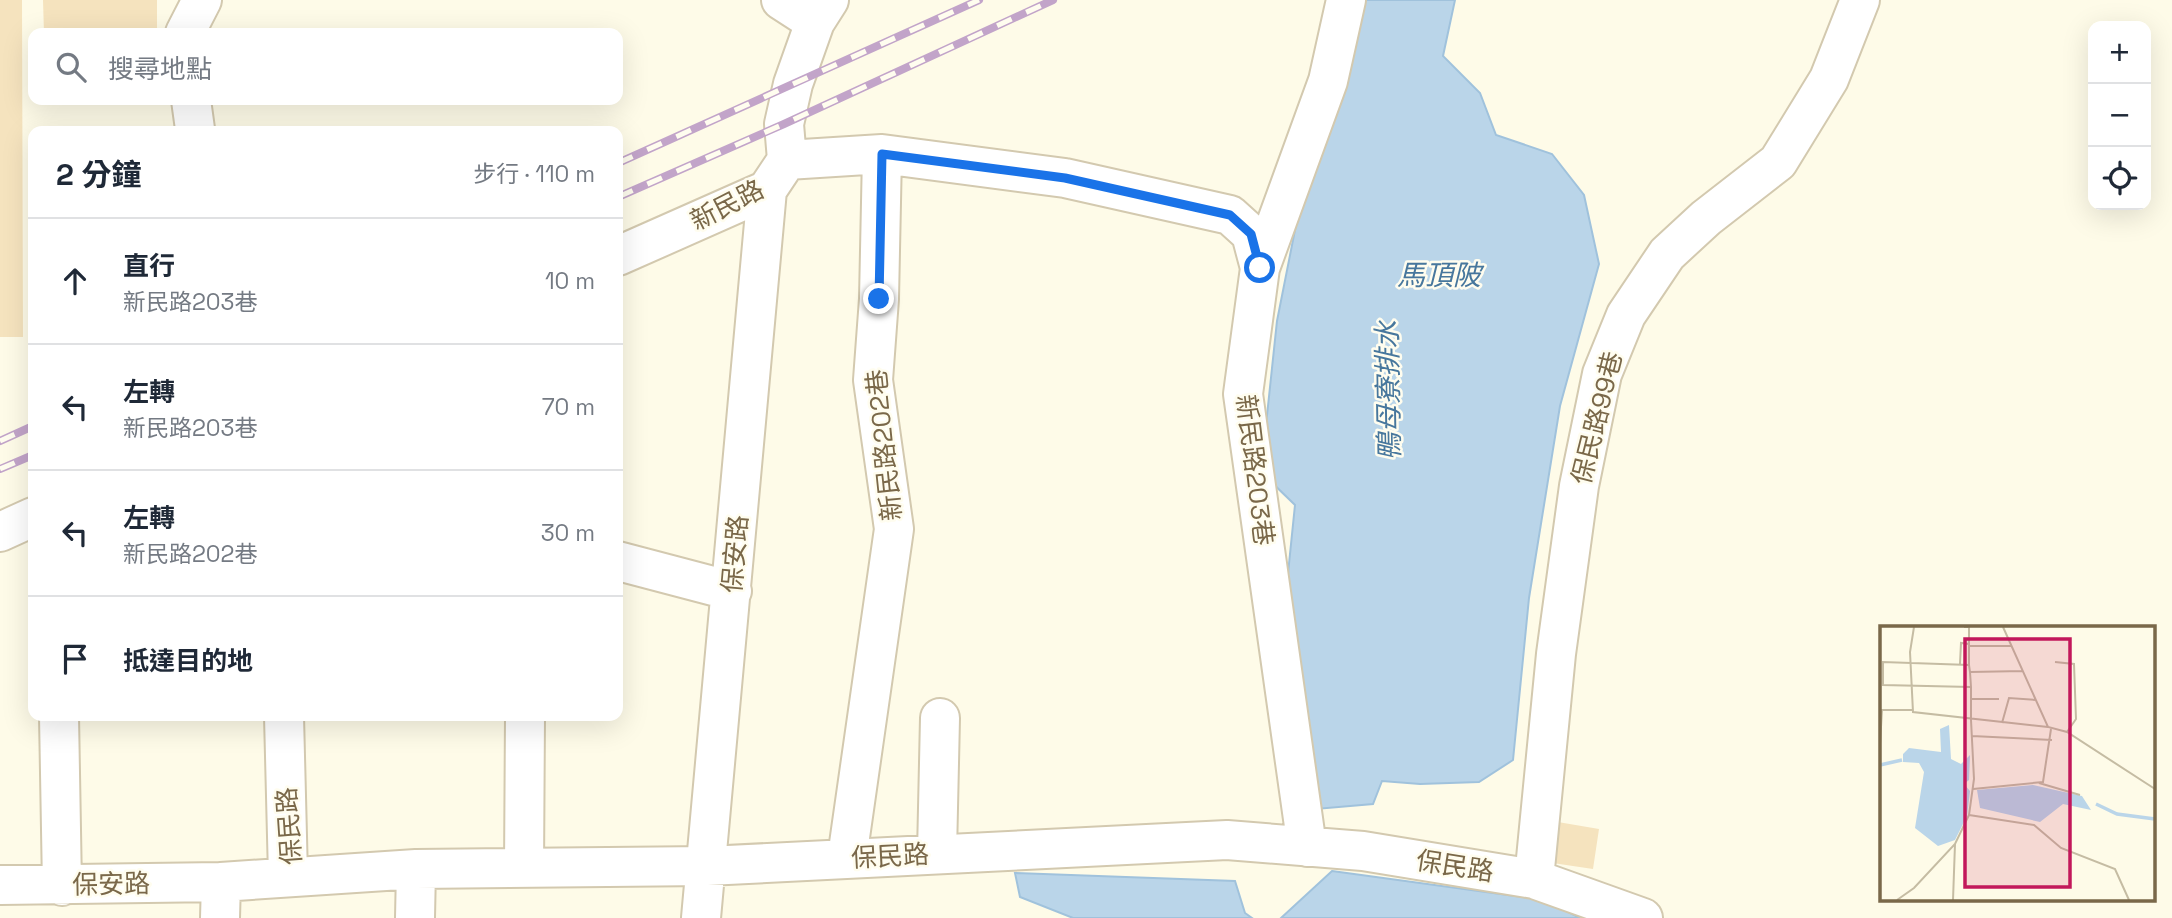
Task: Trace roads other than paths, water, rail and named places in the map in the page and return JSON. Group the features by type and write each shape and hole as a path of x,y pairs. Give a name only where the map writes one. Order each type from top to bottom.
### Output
{"street":[{"path":"188,28 202,0"},
{"path":"781,0 822,11"},
{"path":"1260,268 1328,82 1346,0"},
{"name":"保民路99巷","path":"1534,879 1556,654 1579,486 1602,374 1626,315 1667,254 1706,218 1778,162 1829,79 1860,0"},
{"name":"新民路","path":"623,253 777,175 793,84 822,11"},
{"name":"新民路203巷","path":"777,175 882,154 1065,178 1230,215 1251,234 1260,268 1243,394 1307,846"},
{"name":"新民路202巷","path":"847,858 894,529 873,380 879,299 882,154"},
{"name":"保安路","path":"701,918 732,591 777,175"},
{"path":"0,532 28,519"},
{"path":"623,562 732,591"},
{"path":"937,853 940,718"},
{"path":"46,896 59,721"},
{"name":"保民路","path":"284,721 288,876 416,869 707,866 1227,840 1363,851 1534,879 1643,918"},
{"path":"524,868 525,721"},
{"path":"415,918 416,869"},
{"name":"保安路","path":"0,885 46,896 220,900 288,876"}],"water":[{"name":"馬頂陂","path":"1348,0 1455,0 1443,56 1480,93 1496,135 1552,154 1584,195 1599,264 1560,406 1529,598 1513,760 1479,782 1420,784 1382,781 1373,804 1316,809 1285,603 1295,505 1261,472 1277,321 1312,144"},
{"path":"1332,871 1544,900 1580,918 1281,918"},
{"path":"1015,873 1235,881 1245,913 1252,918 1073,918 1020,897"}],"railway":[{"path":"623,161 979,0"},
{"path":"623,195 1053,0"},
{"path":"0,441 28,428"},
{"path":"0,469 28,457"}],"water label":[{"name":"鴨母寮排水","path":"1388,391"}]}
